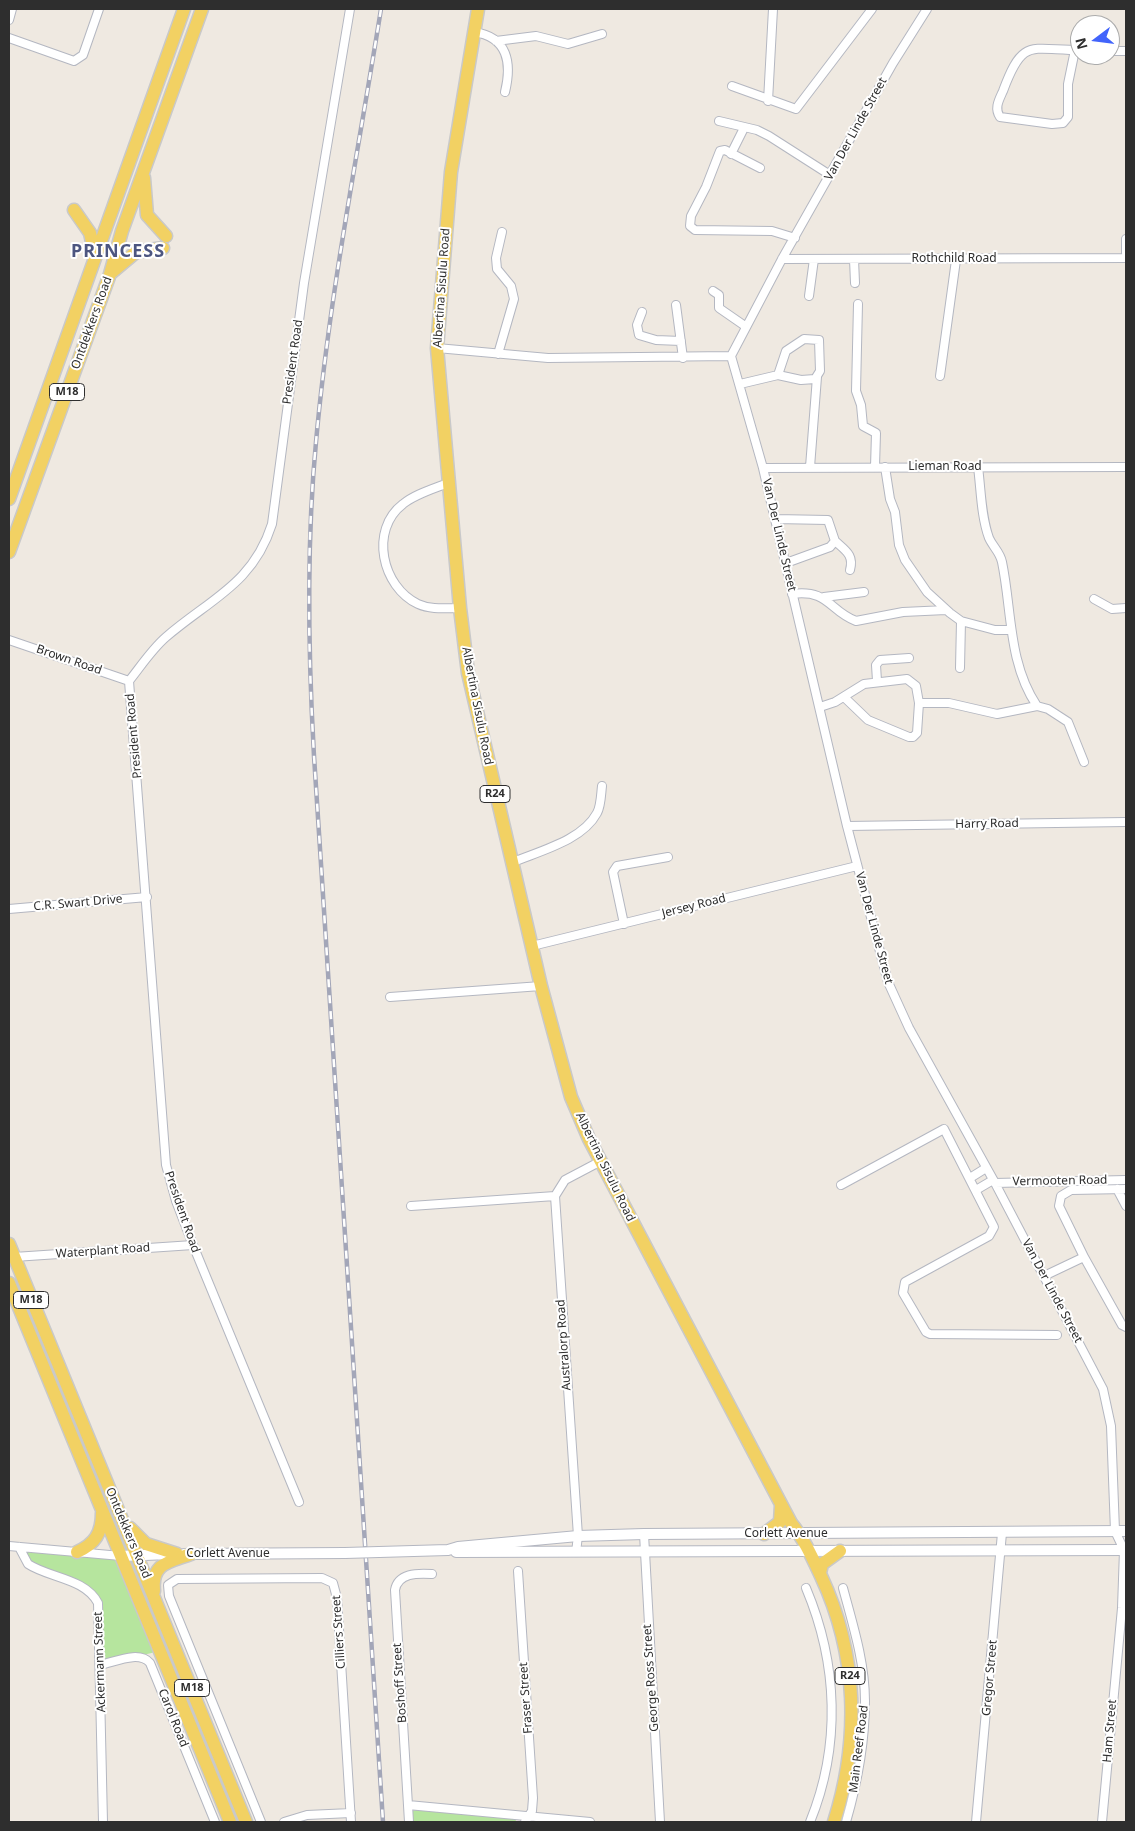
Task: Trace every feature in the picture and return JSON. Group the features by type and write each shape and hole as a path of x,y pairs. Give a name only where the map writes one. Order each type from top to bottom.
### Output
{"main road":[{"name":"Ontdekkers Road","path":"9,499 184,9"},
{"name":"Ontdekkers Road","path":"9,552 110,274 144,170 202,9"},
{"name":"Albertina Sisulu Road","path":"478,9 451,172 437,348 448,483 468,673 541,986 571,1097 601,1161 805,1552 836,1634 845,1683 847,1724 843,1758 827,1822"},
{"path":"110,274 136,252 164,242 147,215 144,170"},
{"path":"74,210 90,233 96,258"},
{"name":"Ontdekkers Road","path":"9,1244 246,1822"},
{"name":"Ontdekkers Road","path":"9,1283 230,1822"},
{"path":"764,1534 780,1522 782,1511 780,1502"},
{"path":"77,1552 90,1546 97,1537 102,1522 102,1511"},
{"path":"119,1512 136,1536 146,1544 177,1554"},
{"path":"820,1574 822,1564 840,1551"},
{"name":"Albertina Sisulu Road","path":"805,1552 820,1574 841,1630 848,1658 852,1694 850,1757 843,1793 834,1822"},
{"path":"154,1597 153,1580 156,1570 164,1564 191,1554"}],"street":[{"path":"9,20 12,9"},
{"path":"9,38 74,61 78,60 83,55 99,9"},
{"name":"President Road","path":"298,1502 192,1245 176,1201 166,1165 129,681 165,637 247,572 259,557 272,524 304,283 350,9"},
{"path":"768,101 773,9"},
{"path":"732,86 794,110 799,107 872,9"},
{"name":"Van Der Linde Street","path":"927,9 893,63 782,259 730,356 764,468 792,594 882,966 895,999 1106,1395 1112,1426 1115,1531 1125,1550"},
{"path":"474,32 488,35 496,40 504,52 508,61 508,80 505,92"},
{"path":"496,40 536,36 568,44 602,34"},
{"path":"1039,48 1077,50 1068,84 1068,117 1063,124 1000,117 997,107 1013,64 1019,58 1039,48"},
{"path":"719,121 757,130 830,174"},
{"path":"731,154 744,128"},
{"path":"760,168 725,150 720,151 706,187 691,216 691,228 772,231 795,238"},
{"path":"498,354 514,299 511,286 497,269 496,258 502,232"},
{"path":"1126,239 1126,253"},
{"name":"Rothchild Road","path":"782,259 956,260 1126,258"},
{"path":"809,296 814,259"},
{"path":"854,259 855,283"},
{"path":"940,376 956,260"},
{"path":"713,291 719,295 719,308 745,326"},
{"path":"858,304 856,391 861,406 863,426 876,433 875,467"},
{"path":"676,305 683,358"},
{"path":"642,312 637,325 639,335 656,340 681,341"},
{"path":"778,375 786,351 804,339 814,338 819,340 821,346 820,371 817,377 810,467"},
{"path":"437,348 548,358 730,356"},
{"path":"740,384 778,375 807,381 817,377"},
{"path":"978,466 989,539 1002,560 1010,630 1026,683 1037,706"},
{"path":"885,467 890,499 895,512 899,545 905,560 927,592 961,621 995,630 1010,630"},
{"name":"Lieman Road","path":"764,468 1126,467"},
{"path":"448,483 402,504 386,531 382,547 385,565 391,579 402,592 419,604 438,609 460,608"},
{"path":"775,519 828,520 835,541 850,555 852,561 850,570"},
{"path":"786,563 830,547 835,541"},
{"path":"792,594 804,592 824,597 864,592"},
{"path":"824,597 856,621 880,618 903,612 946,610"},
{"path":"1094,599 1112,610 1126,608"},
{"path":"960,668 961,621"},
{"name":"Brown Road","path":"9,640 129,681"},
{"path":"877,681 877,662 884,658 909,658"},
{"path":"820,707 844,697 864,684 877,681 910,680 916,686 919,703 919,729 916,736 909,737 892,728 868,720 844,697"},
{"path":"919,703 949,703 997,714 1037,706 1059,714 1068,722 1084,762"},
{"path":"512,863 567,840 583,829 598,813 602,786"},
{"name":"Harry Road","path":"847,826 1126,822"},
{"path":"624,924 613,872 617,866 668,857"},
{"name":"Jersey Road","path":"532,946 857,866"},
{"name":"C.R. Swart Drive","path":"9,909 147,897"},
{"path":"390,997 541,986"},
{"path":"841,1185 944,1129 993,1222 992,1232 989,1236 905,1282 903,1293 926,1332 930,1334 1057,1335"},
{"path":"411,1206 555,1196 566,1180 601,1161"},
{"path":"970,1178 986,1168"},
{"name":"Vermooten Road","path":"994,1182 1126,1180"},
{"path":"976,1190 994,1182"},
{"path":"1117,1189 1126,1206"},
{"path":"1126,1189 1071,1190 1060,1196 1059,1206 1122,1325 1126,1327"},
{"name":"Australorp Road","path":"555,1196 578,1536 576,1552"},
{"name":"Waterplant Road","path":"14,1257 192,1245"},
{"path":"1044,1276 1084,1256"},
{"name":"Corlett Avenue","path":"9,1546 120,1556 137,1554 346,1553 448,1550 458,1547 578,1536 644,1534 764,1534 794,1530 1002,1533 1126,1531"},
{"name":"Gregor Street","path":"976,1822 1002,1551 1002,1533"},
{"name":"George Ross Street","path":"644,1534 643,1552 660,1822"},
{"name":"Ackermann Street","path":"19,1547 25,1562 82,1586 93,1595 99,1607 103,1822"},
{"name":"Corlett Avenue","path":"448,1550 458,1553 1125,1550"},
{"name":"Ham Street","path":"1102,1822 1122,1608 1125,1550"},
{"name":"Fraser Street","path":"518,1571 533,1798 528,1819"},
{"name":"Boshoff Street","path":"409,1822 395,1590 397,1582 402,1577 432,1574"},
{"name":"Cilliers Street","path":"261,1822 167,1588 176,1579 322,1578 333,1583 337,1598 351,1822"},
{"path":"806,1588 821,1634 832,1696 832,1728 828,1764 820,1795 810,1822"},
{"name":"Main Reef Road","path":"843,1588 858,1647 865,1701 861,1746 846,1822"},
{"name":"Carol Road","path":"100,1665 137,1657 144,1658 150,1664 215,1822"},
{"path":"408,1806 528,1819 590,1822"},
{"path":"284,1822 307,1815 351,1813"}],"green space":[{"path":"19,1547 121,1556 160,1651 100,1665 93,1595 31,1566"},
{"path":"419,1809 514,1818 517,1822 411,1822 413,1811"}],"railway":[{"path":"381,9 328,333 313,481 309,599 314,756 383,1822"}],"district":[{"name":"PRINCESS","path":"118,252"}]}
